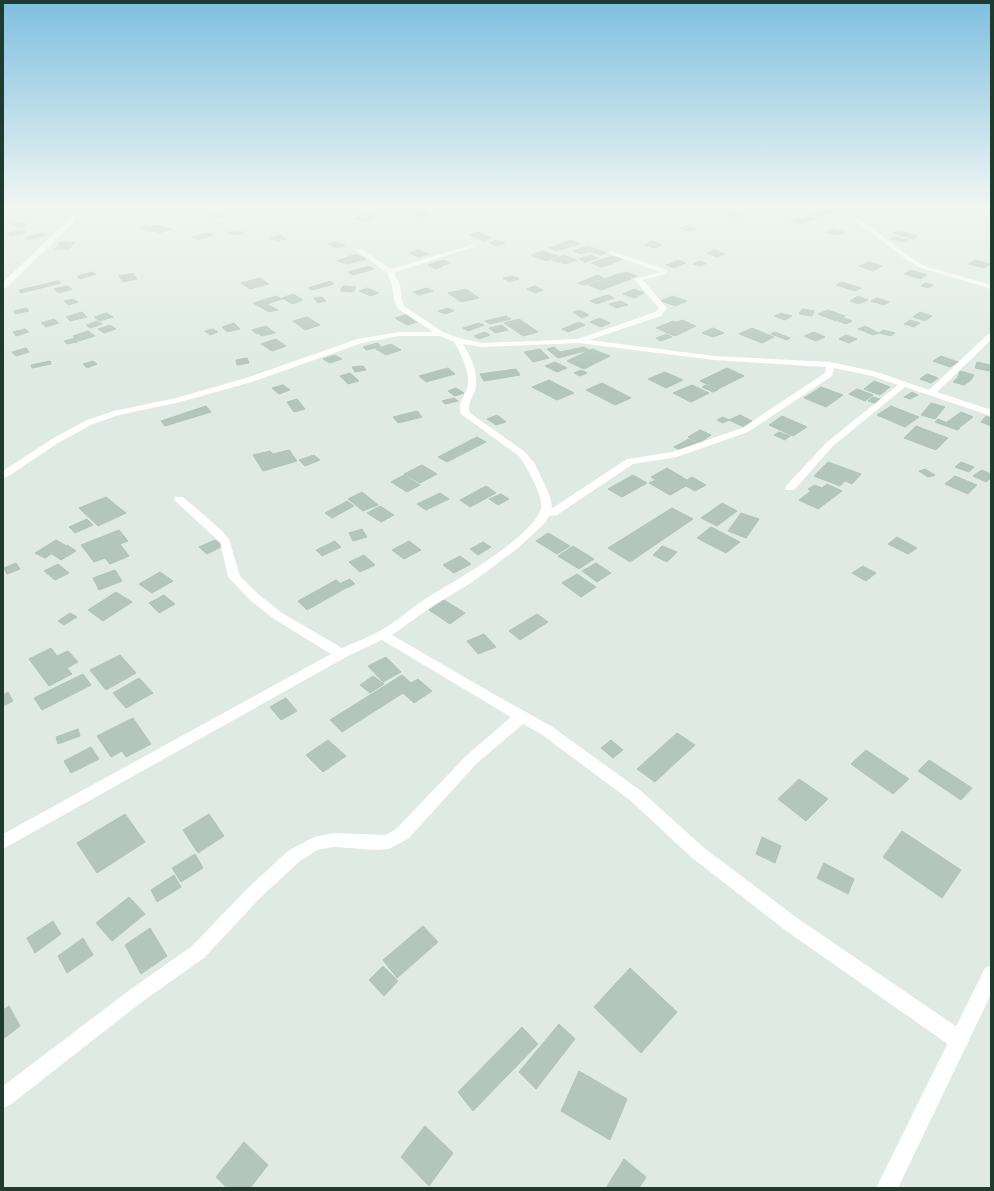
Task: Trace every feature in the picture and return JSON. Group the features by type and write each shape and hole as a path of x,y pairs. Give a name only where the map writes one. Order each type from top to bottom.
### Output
{"street":[{"path":"3,286 27,264"},
{"path":"378,264 390,272 396,285 398,300 402,307 441,334 457,340 482,346 578,341 714,358 830,365 874,374 932,392 991,413"},
{"path":"390,272 417,264"},
{"path":"578,341 662,312 663,308 638,279 661,274 665,271 643,264"},
{"path":"917,264 923,267 991,287"},
{"path":"3,475 55,440 90,422 117,414 178,400 249,380 366,340 399,334 441,334"},
{"path":"932,392 991,336"},
{"path":"3,842 341,654 383,635 430,602 467,580 514,546 541,521 545,513 546,506 544,494 526,459 517,450 466,414 463,410 463,406 472,385 466,357 457,340"},
{"path":"545,513 553,513 630,461 674,455 744,430 829,374 830,365"},
{"path":"790,488 830,444 885,401 904,384"},
{"path":"180,500 217,532 225,541 234,577 249,592 278,616 341,654"},
{"path":"383,635 546,730 636,796 697,852 791,924 959,1040"},
{"path":"3,1098 137,995 198,952 254,893 294,856 314,844 334,840 390,842 403,833 471,760 522,716"},
{"path":"887,1188 990,978"}],"building":[{"path":"439,264 443,266 436,269 428,265"},
{"path":"592,264 612,264 601,267"},
{"path":"669,264 685,264 674,268 666,265"},
{"path":"694,264 706,264 701,266"},
{"path":"865,264 874,264 882,266 873,271 859,266"},
{"path":"968,264 989,264 991,264 984,268"},
{"path":"369,266 374,269 353,275 348,272"},
{"path":"911,270 927,275 920,279 904,274"},
{"path":"93,272 96,274 80,279 77,276"},
{"path":"626,272 637,276 630,278 619,274"},
{"path":"133,273 137,279 123,282 119,276"},
{"path":"618,274 631,279 601,290 588,285"},
{"path":"598,275 604,278 584,285 578,283"},
{"path":"512,276 519,279 510,282 503,278"},
{"path":"260,278 269,284 250,289 241,283"},
{"path":"58,281 61,283 21,293 19,290"},
{"path":"330,281 334,284 312,290 308,288"},
{"path":"842,282 861,288 855,291 836,285"},
{"path":"925,283 933,285 929,288 921,286"},
{"path":"67,286 72,289 59,293 54,289"},
{"path":"343,286 356,287 353,292 340,291"},
{"path":"535,286 543,290 535,293 527,289"},
{"path":"367,288 379,293 371,296 359,291"},
{"path":"427,288 433,291 419,295 413,292"},
{"path":"466,289 479,298 461,302 448,293"},
{"path":"634,289 644,293 634,298 623,294"},
{"path":"293,294 303,300 292,304 282,298"},
{"path":"607,295 614,298 597,304 590,301"},
{"path":"276,296 282,299 267,304 278,310 269,312 253,303"},
{"path":"672,296 687,301 676,306 661,301"},
{"path":"858,296 868,300 859,304 850,301"},
{"path":"322,297 326,301 318,303 314,298"},
{"path":"877,298 889,302 884,305 871,301"},
{"path":"73,299 78,302 69,305 64,301"},
{"path":"621,301 628,305 616,308 609,304"},
{"path":"27,308 29,311 15,314 14,311"},
{"path":"448,308 454,311 445,314 438,311"},
{"path":"802,309 814,311 812,316 799,314"},
{"path":"580,310 589,315 582,318 573,312"},
{"path":"828,310 845,316 836,321 818,314"},
{"path":"82,312 87,317 70,321 66,317"},
{"path":"920,312 932,316 925,321 913,317"},
{"path":"106,313 113,317 100,321 94,317"},
{"path":"781,313 792,316 785,320 774,316"},
{"path":"408,314 420,321 407,325 395,318"},
{"path":"506,316 511,319 490,324 485,321"},
{"path":"307,317 320,325 305,330 293,321"},
{"path":"600,318 610,323 601,327 590,322"},
{"path":"844,318 852,321 846,324 838,321"},
{"path":"54,319 59,323 46,327 41,323"},
{"path":"519,319 538,332 523,336 504,323"},
{"path":"682,320 696,326 675,336 656,328 673,321 677,322"},
{"path":"910,320 920,323 914,327 904,324"},
{"path":"97,321 102,324 90,328 86,325"},
{"path":"579,322 585,325 568,332 562,329"},
{"path":"234,323 240,329 227,332 222,327"},
{"path":"479,323 484,325 468,331 463,328"},
{"path":"110,325 116,329 104,333 98,329"},
{"path":"502,325 508,330 495,333 489,328"},
{"path":"266,326 270,329 257,334 252,330"},
{"path":"865,326 879,333 873,335 858,329"},
{"path":"713,328 724,333 713,337 702,333"},
{"path":"752,328 774,337 762,343 739,334"},
{"path":"25,329 29,332 16,336 13,332"},
{"path":"213,329 218,332 210,335 205,331"},
{"path":"271,330 275,333 262,336 259,334"},
{"path":"883,330 895,333 891,336 879,333"},
{"path":"88,331 95,336 79,341 73,336"},
{"path":"485,332 490,335 479,339 474,336"},
{"path":"775,332 790,338 787,340 771,334"},
{"path":"814,332 825,337 816,341 804,336"},
{"path":"667,334 672,337 660,341 656,338"},
{"path":"846,335 857,339 849,343 839,339"},
{"path":"75,338 78,342 67,344 64,341"},
{"path":"276,339 286,346 272,351 261,344"},
{"path":"378,343 381,347 366,350 363,347"},
{"path":"391,344 401,350 386,355 376,349"},
{"path":"554,347 560,352 584,347 589,350 558,358 547,349"},
{"path":"26,348 29,352 16,356 12,352"},
{"path":"540,349 549,358 533,362 524,352"},
{"path":"592,349 610,356 584,369 567,361"},
{"path":"335,355 342,359 330,363 323,359"},
{"path":"941,356 958,362 950,367 933,361"},
{"path":"247,358 249,363 237,365 236,360"},
{"path":"50,361 51,364 32,368 31,365"},
{"path":"93,361 97,364 87,368 83,364"},
{"path":"555,362 567,368 557,372 545,366"},
{"path":"977,362 991,365 990,371 975,368"},
{"path":"363,366 366,370 355,372 352,367"},
{"path":"448,368 455,374 426,382 419,376"},
{"path":"727,368 744,376 718,389 700,381"},
{"path":"516,369 520,375 484,381 480,374"},
{"path":"581,370 587,373 580,376 574,373"},
{"path":"960,371 974,375 971,380 958,377"},
{"path":"665,372 683,380 666,388 648,379"},
{"path":"350,373 359,381 348,384 340,376"},
{"path":"927,374 938,378 931,383 920,379"},
{"path":"958,377 970,381 964,385 953,382"},
{"path":"549,380 574,393 557,400 532,387"},
{"path":"874,381 890,387 880,395 864,389"},
{"path":"602,383 631,398 615,405 586,390"},
{"path":"283,385 290,390 279,394 272,388"},
{"path":"692,385 709,393 691,402 673,393"},
{"path":"706,385 718,390 713,392 702,387"},
{"path":"821,387 843,395 826,407 804,398"},
{"path":"456,388 464,393 455,396 448,391"},
{"path":"857,389 873,395 865,401 849,394"},
{"path":"912,392 918,395 910,399 904,397"},
{"path":"873,397 883,400 877,404 868,401"},
{"path":"454,398 458,401 445,404 442,401"},
{"path":"297,399 305,409 294,412 287,402"},
{"path":"931,403 945,407 935,419 921,415"},
{"path":"206,406 211,412 165,426 161,421"},
{"path":"891,406 919,417 905,427 877,415"},
{"path":"417,411 422,417 398,423 393,417"},
{"path":"961,412 973,417 960,427 947,422"},
{"path":"497,415 506,422 496,425 487,419"},
{"path":"740,415 754,422 744,427 729,420"},
{"path":"782,416 807,427 793,436 769,425"},
{"path":"986,416 991,418 991,426 981,422"},
{"path":"723,417 729,420 723,423 717,420"},
{"path":"938,419 960,428 957,430 935,422"},
{"path":"916,426 948,438 936,450 904,438"},
{"path":"700,430 711,435 699,443 688,437"},
{"path":"779,432 790,436 785,440 774,435"},
{"path":"477,437 486,442 447,462 438,457"},
{"path":"689,439 697,443 682,451 674,447"},
{"path":"289,450 297,461 263,471 253,455 270,451 273,454"},
{"path":"314,455 320,460 305,466 299,460"},
{"path":"828,462 861,474 852,484 845,481 840,486 814,476"},
{"path":"961,462 974,467 969,472 955,467"},
{"path":"422,465 437,474 420,483 404,474"},
{"path":"667,468 687,480 692,477 706,485 695,491 686,486 670,495 649,483 656,480 651,477"},
{"path":"925,469 935,475 928,477 919,471"},
{"path":"982,470 991,474 991,478 986,482 973,476"},
{"path":"404,475 420,485 407,492 391,482"},
{"path":"633,475 647,483 622,497 608,489"},
{"path":"955,476 977,485 968,494 945,484"},
{"path":"827,484 842,491 818,509 799,500 811,491 808,489 815,485 822,488"},
{"path":"486,486 496,493 470,507 460,500"},
{"path":"362,492 378,505 363,511 348,499"},
{"path":"440,493 449,499 426,510 417,504"},
{"path":"501,494 509,499 498,505 489,499"},
{"path":"106,497 126,513 98,526 79,508"},
{"path":"347,501 354,506 332,518 325,513"},
{"path":"722,503 737,511 717,526 701,518"},
{"path":"380,506 394,515 381,522 367,513"},
{"path":"672,508 693,519 630,562 608,548"},
{"path":"741,513 759,519 746,538 728,531"},
{"path":"87,519 93,525 75,533 69,527"},
{"path":"711,527 740,542 726,553 697,538"},
{"path":"362,529 367,537 353,541 349,533"},
{"path":"119,530 128,541 120,544 129,556 110,564 105,558 94,562 81,545"},
{"path":"548,533 570,546 557,554 536,541"},
{"path":"897,537 917,548 908,554 888,544"},
{"path":"56,540 65,545 45,558 35,553"},
{"path":"215,540 223,546 207,554 199,547"},
{"path":"335,541 341,547 322,556 316,550"},
{"path":"409,541 421,550 404,559 392,550"},
{"path":"483,542 491,547 478,555 470,549"},
{"path":"67,545 76,551 61,560 52,554"},
{"path":"573,546 594,559 579,569 558,556"},
{"path":"662,546 677,552 667,562 653,555"},
{"path":"364,555 375,565 360,572 349,562"},
{"path":"460,556 471,564 454,573 443,565"},
{"path":"16,563 20,569 7,574 4,568"},
{"path":"596,563 611,573 597,582 582,571"},
{"path":"58,564 69,573 55,580 44,571"},
{"path":"863,566 876,573 866,581 852,573"},
{"path":"115,570 122,581 99,590 93,578"},
{"path":"160,572 173,581 152,593 139,584"},
{"path":"577,574 596,587 581,597 562,583"},
{"path":"350,579 355,584 347,588 341,583"},
{"path":"336,580 346,588 307,610 298,601"},
{"path":"116,592 132,602 103,621 88,610"},
{"path":"164,595 175,604 159,613 149,603"},
{"path":"444,600 465,613 450,624 429,610"},
{"path":"70,613 77,617 64,625 58,621"},
{"path":"537,614 548,622 520,640 509,631"},
{"path":"484,634 496,647 478,654 467,641"},
{"path":"51,648 57,656 68,651 78,662 67,668 72,674 49,686 29,659"},
{"path":"120,655 136,673 106,690 90,670"},
{"path":"386,657 401,672 383,682 368,666"},
{"path":"83,674 91,685 42,710 34,698"},
{"path":"402,675 411,683 418,679 432,691 414,703 403,693 342,732 330,720"},
{"path":"373,676 384,684 370,693 360,685"},
{"path":"139,678 153,693 126,708 113,693"},
{"path":"8,692 13,701 3,706 3,695"},
{"path":"286,698 297,711 281,720 270,707"},
{"path":"133,718 151,744 126,757 122,751 111,757 97,736"},
{"path":"78,729 80,736 58,744 56,737"},
{"path":"677,733 695,745 655,782 637,769"},
{"path":"328,740 346,756 323,772 306,755"},
{"path":"611,740 623,750 613,758 601,748"},
{"path":"91,747 99,759 71,773 64,761"},
{"path":"866,750 909,779 893,794 851,764"},
{"path":"929,760 972,788 961,800 918,771"},
{"path":"799,779 828,799 806,821 778,799"},
{"path":"125,814 145,842 97,873 77,843"},
{"path":"209,814 224,836 198,853 183,830"},
{"path":"902,831 961,870 942,898 883,857"},
{"path":"762,837 781,846 775,863 756,854"},
{"path":"195,854 203,868 181,882 172,868"},
{"path":"824,863 854,879 848,894 817,878"},
{"path":"174,875 181,887 157,902 151,890"},
{"path":"129,897 145,914 112,941 96,923"},
{"path":"53,921 61,934 35,953 27,938"},
{"path":"423,926 438,942 397,978 383,960"},
{"path":"150,928 167,956 141,974 125,945"},
{"path":"83,938 93,955 67,973 58,956"},
{"path":"383,966 398,981 384,996 369,980"},
{"path":"630,968 677,1012 641,1053 594,1007"},
{"path":"9,1006 20,1026 3,1039 3,1010"},
{"path":"559,1024 575,1039 536,1089 519,1072"},
{"path":"522,1027 538,1044 473,1111 458,1092"},
{"path":"579,1071 627,1099 610,1140 561,1111"},
{"path":"425,1126 453,1153 429,1186 401,1157"},
{"path":"244,1142 268,1165 250,1188 227,1188 216,1177"},
{"path":"624,1159 646,1177 639,1188 606,1188"}]}
